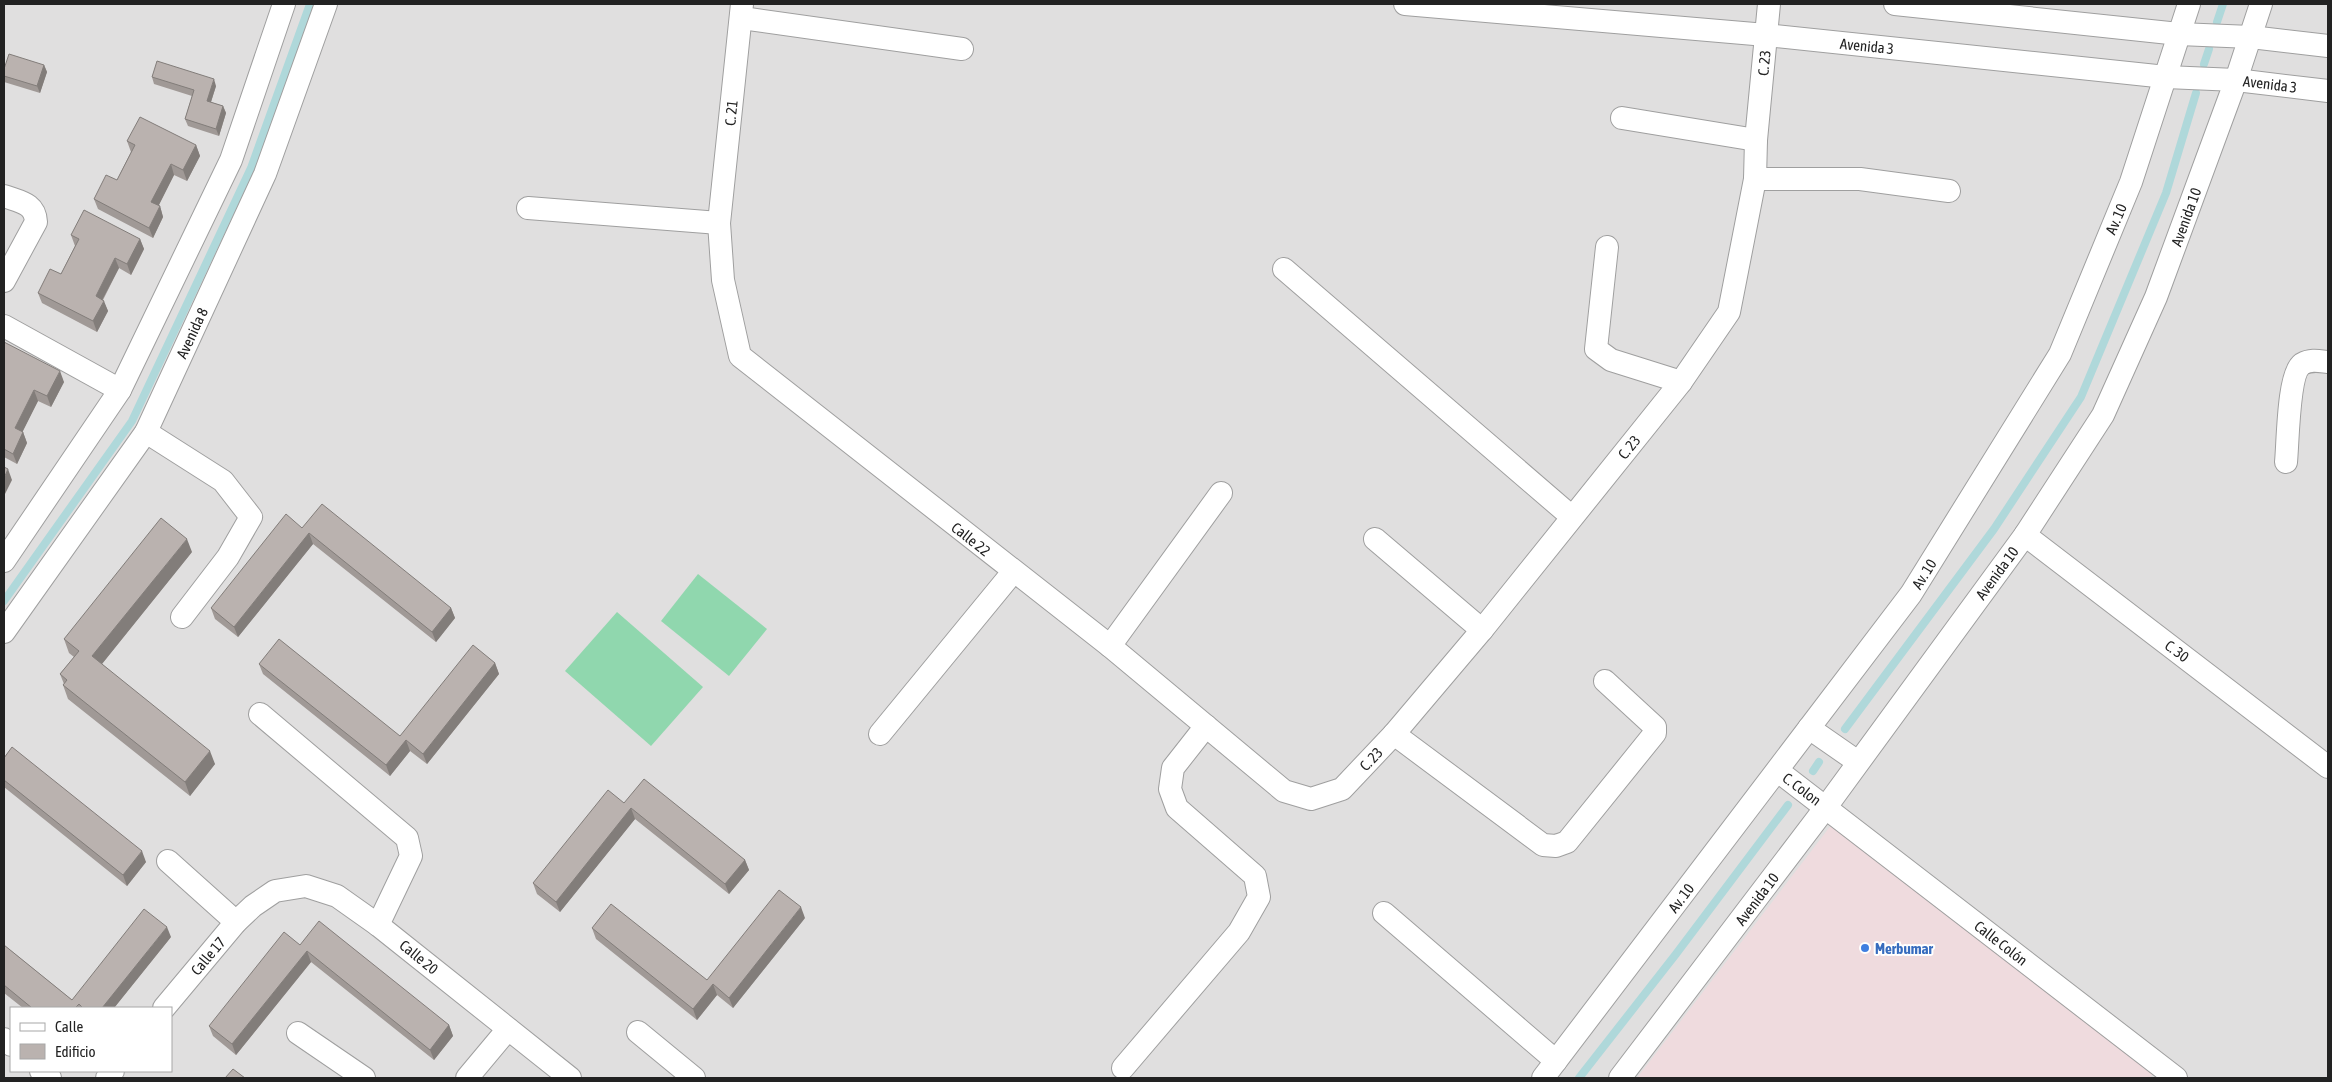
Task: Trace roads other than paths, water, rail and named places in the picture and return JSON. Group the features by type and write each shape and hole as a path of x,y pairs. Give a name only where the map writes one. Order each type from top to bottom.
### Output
{"street":[{"path":"4,561 120,390 231,160 284,4"},
{"name":"Avenida 8","path":"4,632 146,432 265,174 326,4"},
{"name":"Avenida 3","path":"1405,4 1766,35 2166,77 2236,80 2328,91"},
{"name":"C. 23","path":"1311,799 1342,789 1394,734 1482,630 1681,382 1730,312 1755,179 1756,140 1770,4"},
{"path":"1895,4 2179,34 2251,37 2328,46"},
{"name":"Av. 10","path":"1549,1070 1911,594 2060,354 2131,182 2189,4"},
{"name":"Avenida 10","path":"1620,1078 1826,807 2025,535 2103,415 2156,297 2236,80 2261,4"},
{"path":"742,11 962,49"},
{"name":"C. 21","path":"719,223 742,11"},
{"path":"1622,118 1756,140"},
{"path":"1755,179 1860,179 1949,190"},
{"path":"4,196 30,205 36,212 36,222 4,281"},
{"path":"528,208 719,223"},
{"name":"Calle 22","path":"719,223 723,280 740,356 1013,572 1110,646 1284,792 1311,799"},
{"path":"1607,247 1596,349 1612,360 1681,382"},
{"path":"1284,269 1572,517"},
{"path":"4,326 120,390"},
{"path":"2286,462 2293,379 2300,365 2312,360 2328,362"},
{"path":"146,432 223,481 251,518 228,557 182,616"},
{"path":"1110,646 1221,493"},
{"name":"C. 30","path":"2025,535 2328,767"},
{"path":"1375,538 1482,630"},
{"path":"880,734 1013,572"},
{"path":"1394,734 1543,845 1556,846 1567,842 1655,733 1655,727 1605,681"},
{"path":"260,714 407,838 411,856 378,925"},
{"path":"1123,1068 1239,932 1259,897 1255,876 1177,808 1170,789 1173,768 1206,726"},
{"path":"1809,728 1858,762"},
{"name":"C. Colon","path":"1778,771 1826,807"},
{"name":"Calle Colón","path":"1826,807 2176,1078"},
{"path":"168,861 236,922"},
{"name":"Calle 20","path":"253,906 275,891 306,886 337,896 378,925 570,1078"},
{"name":"Calle 17","path":"165,1007 236,922 253,906"},
{"path":"1384,913 1549,1070"},
{"path":"467,1078 508,1029"},
{"path":"638,1032 694,1078"},
{"path":"298,1033 364,1078"}],"waterway":[{"path":"4,601 132,421 251,168 310,4"},
{"path":"2217,22 2223,4"},
{"path":"2204,64 2209,49"},
{"path":"1845,729 1994,529 2081,397 2166,193 2196,93"},
{"path":"1813,771 1819,762"},
{"path":"1579,1078 1676,954 1788,805"}],"place":[{"name":"Merbumar","path":"1865,948"}]}
